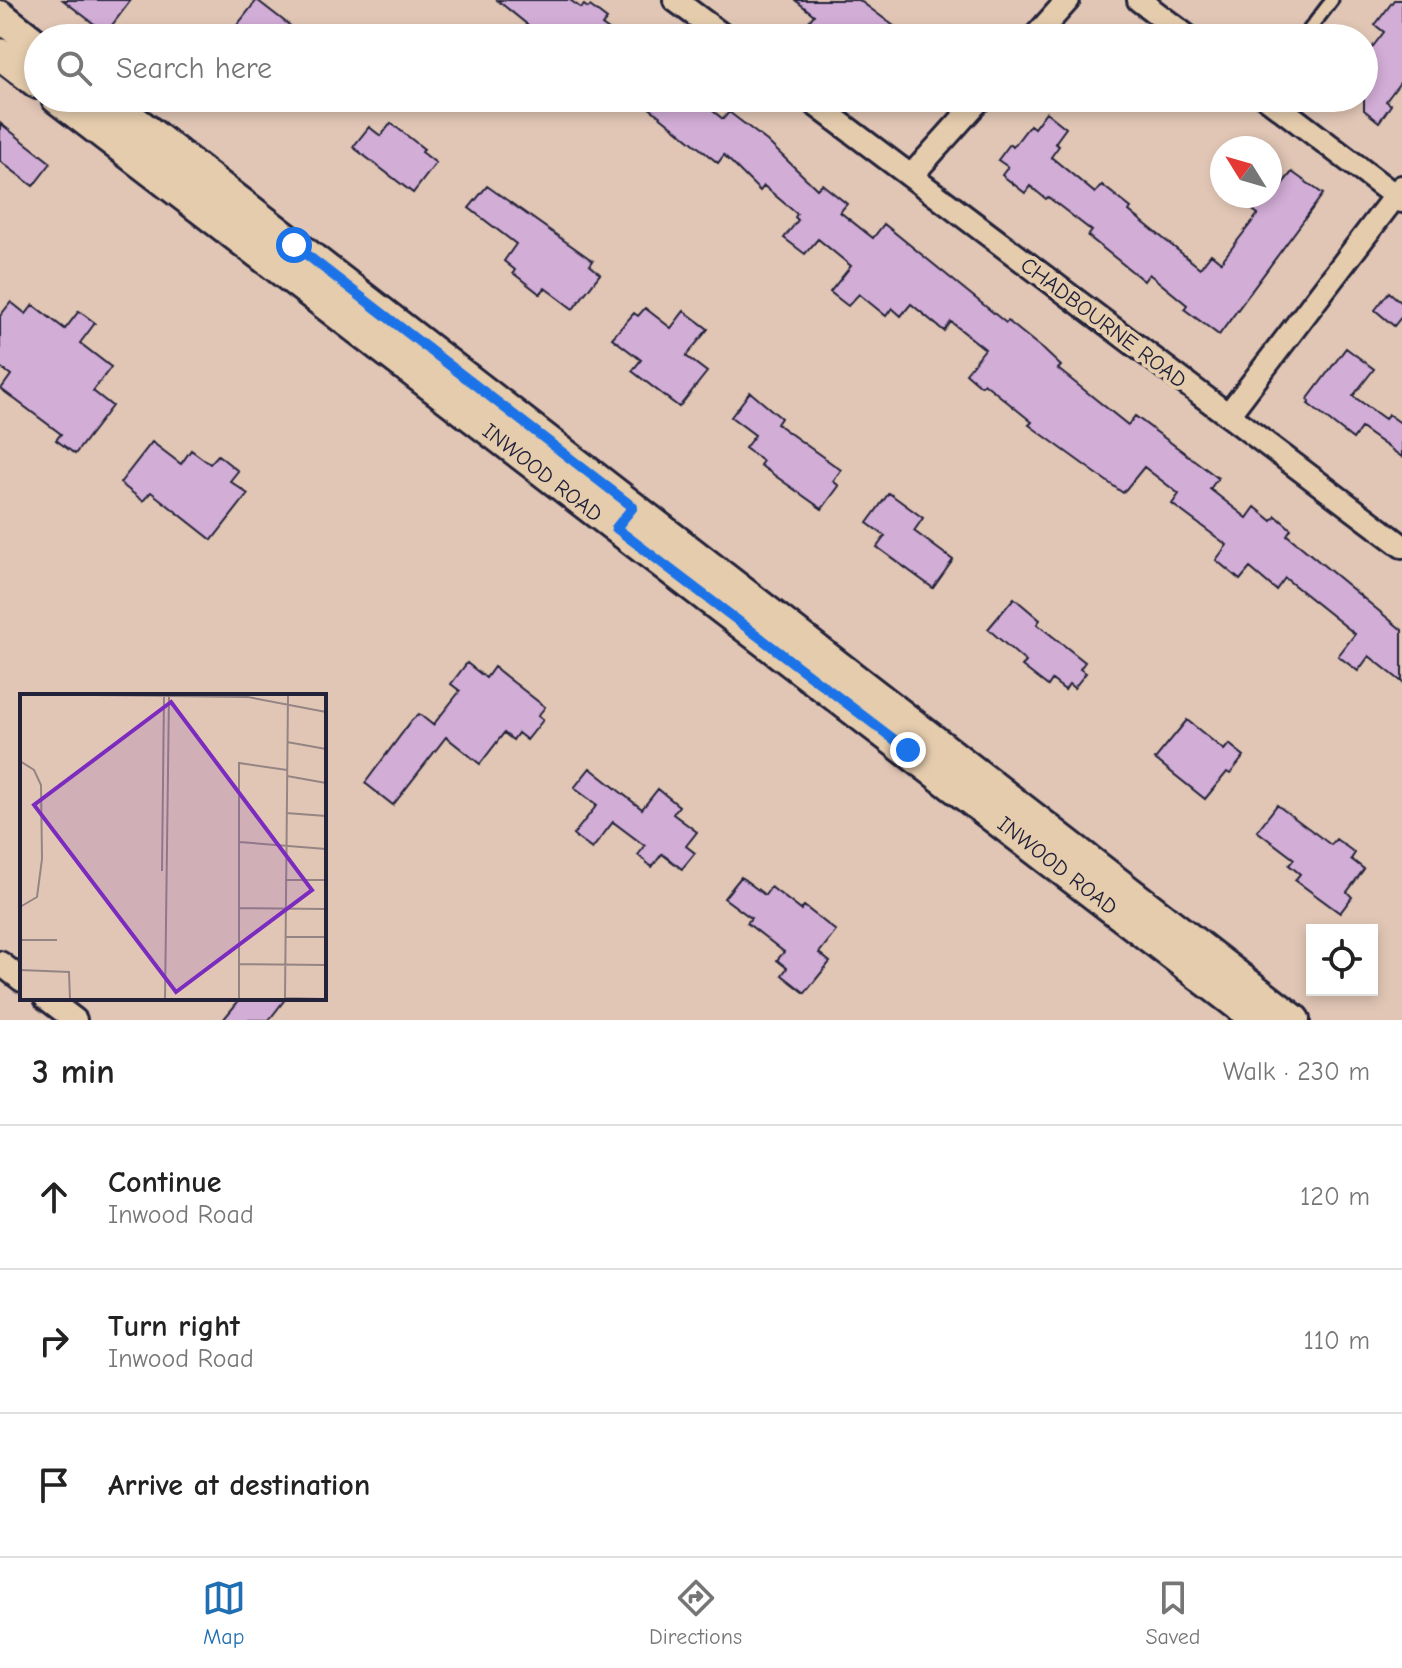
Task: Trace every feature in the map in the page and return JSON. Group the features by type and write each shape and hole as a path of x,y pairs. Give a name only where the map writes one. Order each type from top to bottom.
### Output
{"main road":[{"path":"0,16 24,35"},
{"path":"0,54 24,72"},
{"name":"INWOOD ROAD","path":"77,112 286,256 1041,838 1294,1020"},
{"name":"INWOOD ROAD","path":"121,112 286,256"},
{"name":"INWOOD ROAD","path":"1041,838 1258,1020"}],"street":[{"path":"675,0 707,24"},
{"path":"1047,24 1068,0"},
{"path":"1139,0 1171,24"},
{"name":"CHADBOURNE ROAD","path":"826,112 1402,546"},
{"path":"911,176 968,112"},
{"path":"1228,415 1400,194 1286,112"},
{"path":"0,963 20,978"},
{"path":"49,1000 75,1020"}],"lane":[{"path":"1314,24 1332,0"}],"building":[{"path":"63,0 131,0 113,24 94,24"},
{"path":"257,0 288,24 238,24"},
{"path":"497,0 570,0 581,8 590,6 607,19 603,24 527,24"},
{"path":"795,0 859,0 891,24 807,24 814,15"},
{"path":"1394,0 1402,0 1402,80 1386,101 1391,105 1379,122 1366,112 1378,112 1378,40 1384,32 1376,24"},
{"path":"654,112 714,112 723,119 729,112 767,141 817,189 822,184 847,204 840,212 873,238 884,224 1044,350 1061,366 1058,369 1128,425 1135,416 1218,478 1210,489 1247,518 1255,507 1272,521 1276,516 1291,529 1287,535 1402,630 1402,682 1369,656 1358,671 1338,656 1355,634 1285,578 1276,590 1250,568 1240,580 1216,560 1227,545 1172,504 1179,494 1144,467 1123,493 1029,425 1032,422 984,383 981,386 966,373 985,349 951,322 944,331 911,304 901,316 892,308 886,316 859,294 848,306 830,292 851,266 818,239 805,254 784,238 798,220 795,217 797,214 764,186 760,191 724,155 718,163"},
{"path":"1046,112 1066,128 1055,143 1059,146 1051,157 1095,193 1102,185 1200,268 1211,254 1221,262 1258,214 1250,208 1282,208 1282,182 1292,172 1323,194 1219,335 1184,309 1187,305 1149,274 1144,281 1088,236 1092,231 1048,197 1046,199 1030,186 1025,193 1002,175 1008,167 998,160 1030,125 1034,128"},
{"path":"0,123 51,163 33,186 0,161"},
{"path":"391,123 424,149 422,152 436,163 413,193 353,147 369,127 381,136"},
{"path":"487,186 593,261 590,265 600,274 573,309 545,288 540,294 513,273 515,270 504,261 516,244 469,208"},
{"path":"1389,292 1402,303 1402,316 1394,326 1375,310"},
{"path":"11,302 26,314 33,305 65,329 79,311 95,323 80,343 111,367 93,391 112,406 75,454 56,440 61,434 1,389 11,375 0,367 0,316"},
{"path":"645,308 671,328 684,311 708,329 686,356 707,372 679,407 632,371 641,360 612,338 634,313 638,316"},
{"path":"1346,348 1374,369 1353,396 1385,419 1388,414 1402,424 1402,457 1361,428 1353,439 1308,404 1310,402 1307,400"},
{"path":"750,392 781,418 777,424 841,470 833,481 839,486 822,509 760,465 763,461 745,448 755,435 731,417"},
{"path":"152,442 181,464 191,450 210,464 218,455 238,471 230,481 248,494 212,540 151,492 143,501 120,483"},
{"path":"889,493 923,518 914,531 953,560 933,588 877,547 885,536 867,523"},
{"path":"1014,598 1040,620 1037,624 1085,662 1080,669 1086,673 1074,688 1069,684 1065,690 1052,680 1048,686 1022,666 1026,662 988,629"},
{"path":"467,663 486,678 494,667 545,707 538,716 543,720 527,740 518,733 513,740 504,733 480,764 446,737 393,805 365,783 419,714 433,725 460,691 451,684"},
{"path":"1187,720 1224,750 1229,744 1244,756 1205,799 1155,759"},
{"path":"590,768 642,809 658,789 679,806 673,814 697,832 686,846 695,853 682,869 662,854 652,867 638,855 645,846 613,822 592,849 573,835 597,805 574,788"},
{"path":"1277,805 1331,845 1336,839 1355,853 1351,859 1364,869 1347,892 1352,897 1340,913 1295,880 1300,874 1289,865 1294,859 1257,831"},
{"path":"741,877 765,895 771,887 801,910 804,906 836,931 819,953 830,962 805,993 782,975 787,968 777,960 784,952 747,923 751,918 724,898"},
{"path":"239,1000 284,1000 269,1020 223,1020"}],"route":[{"path":"294,245 633,507 616,528 908,750"}]}
